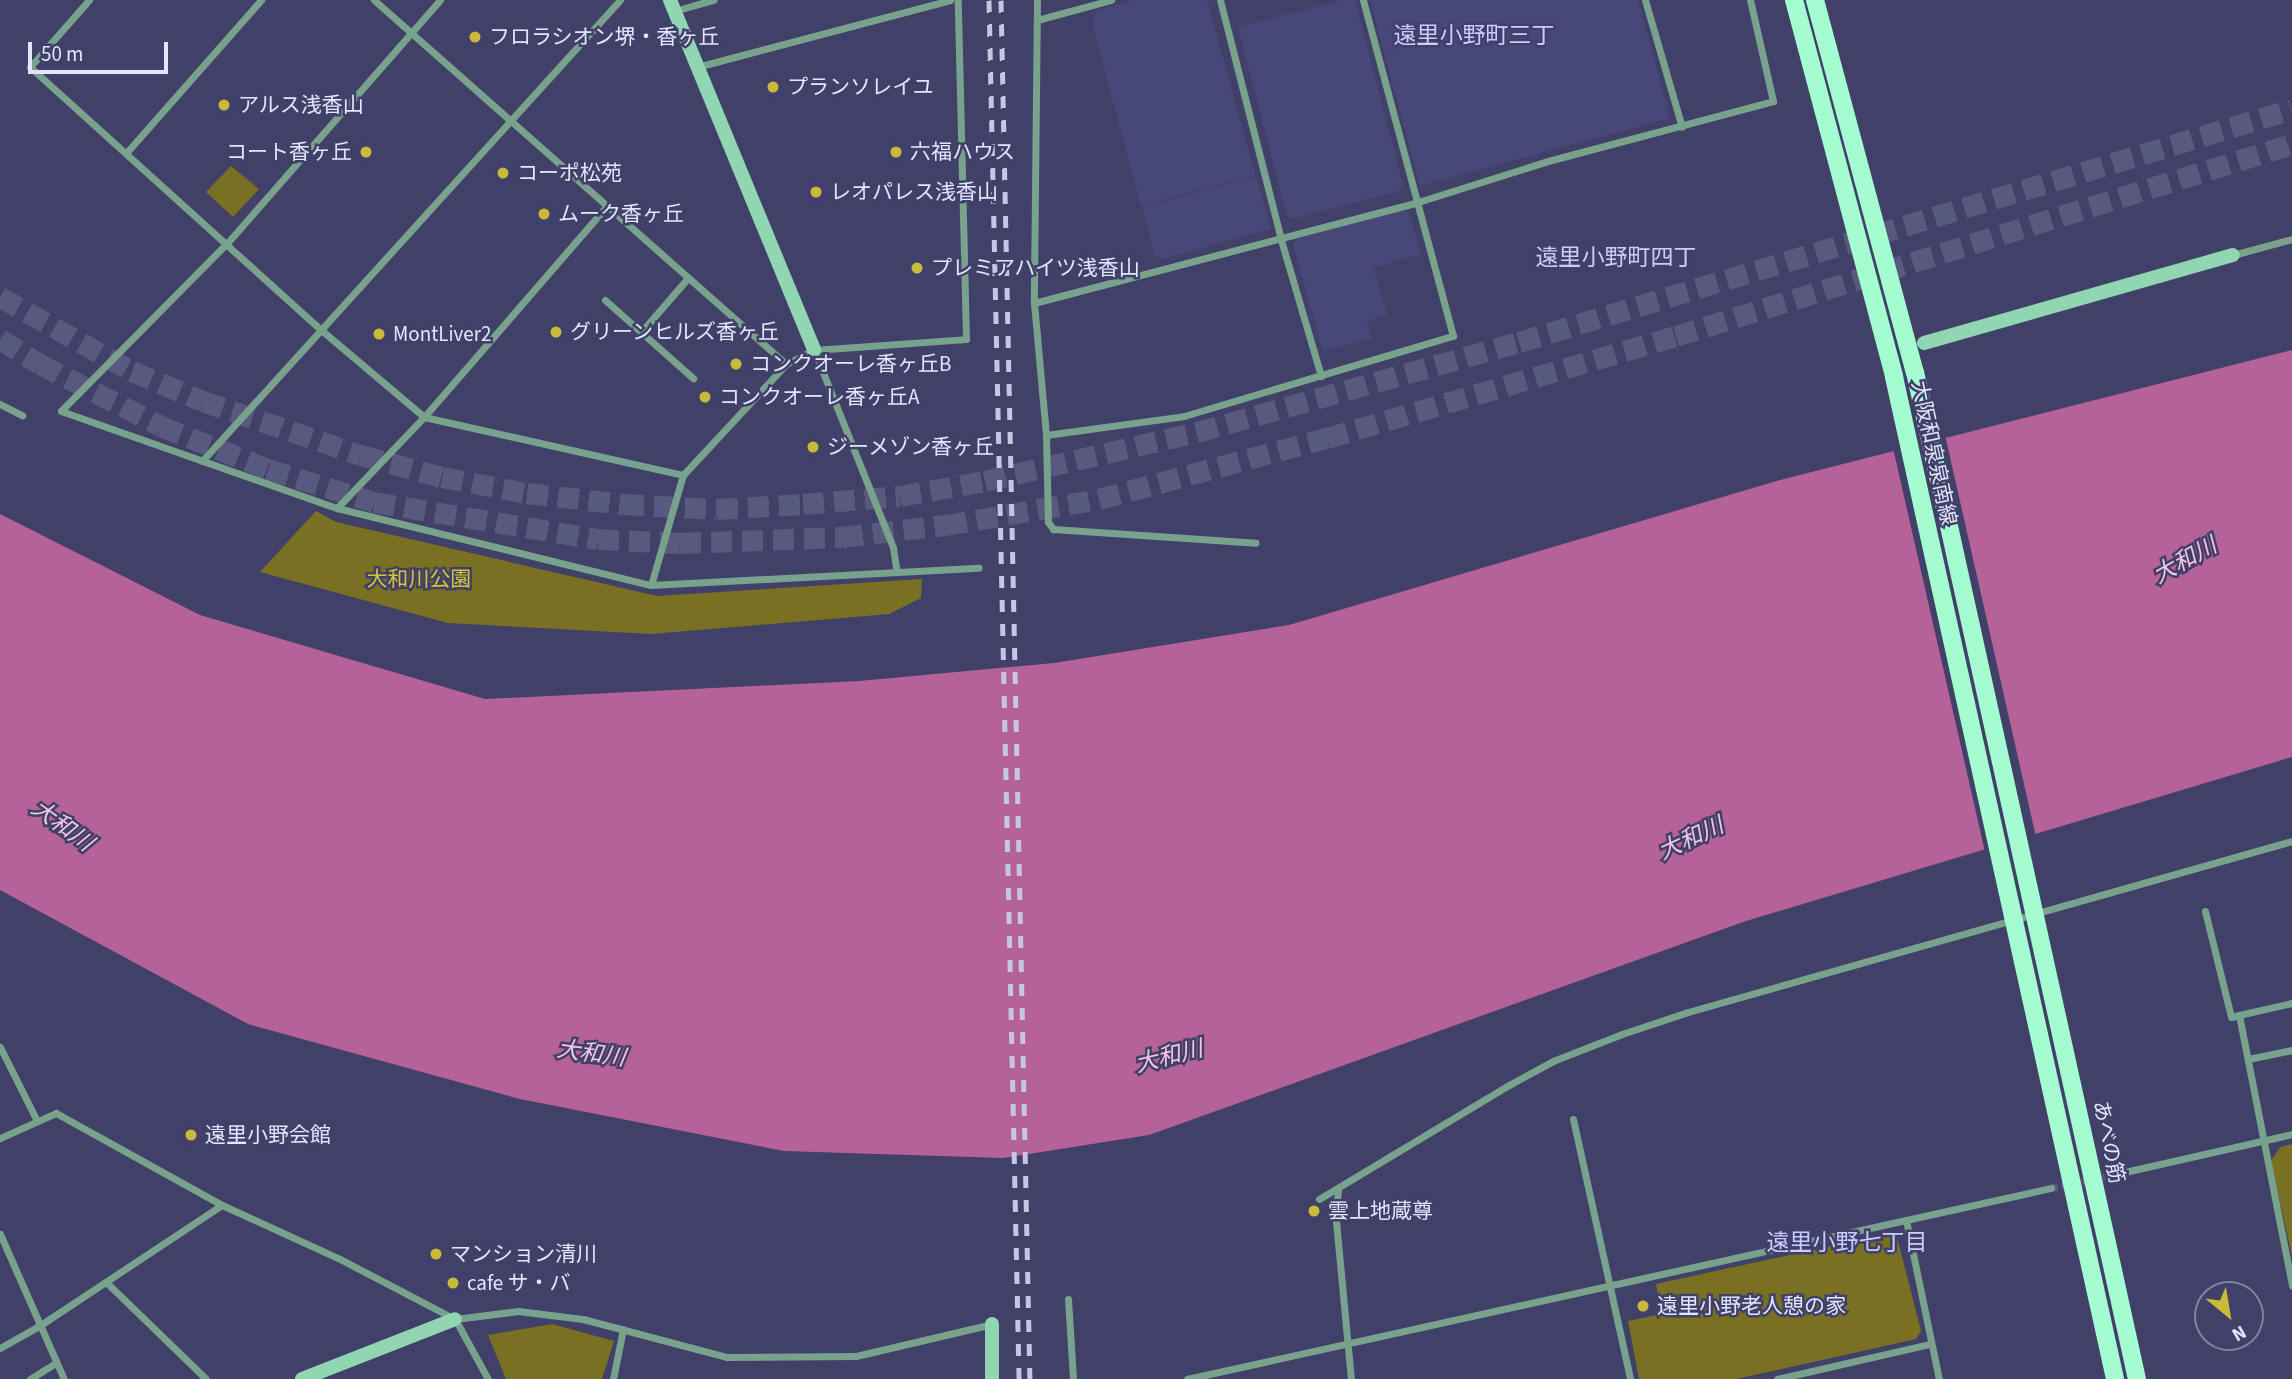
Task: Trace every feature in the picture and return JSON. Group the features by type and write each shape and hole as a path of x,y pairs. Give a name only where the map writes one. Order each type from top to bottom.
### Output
{"main road":[{"name":"大阪和泉泉南線","path":"1794,0 1894,377 2011,920"},
{"name":"大阪和泉泉南線","path":"1815,0 1916,345 1914,372 2034,915"},
{"name":"あべの筋","path":"2034,915 2137,1379"},
{"path":"2011,920 2115,1379"}],"street":[{"path":"89,0 30,67 320,329 424,417 683,475"},
{"path":"127,152 261,0"},
{"path":"374,0 512,119 605,208 786,364"},
{"path":"440,0 227,243 61,411 337,508 652,585 979,568"},
{"path":"202,461 620,0"},
{"path":"713,0 672,6 893,548 897,572"},
{"path":"696,67 950,0"},
{"path":"652,585 683,475 786,364 814,351 966,339 958,0"},
{"path":"1037,0 1034,303 1046,435 1048,522 1053,529 1255,543"},
{"path":"1037,20 1111,0"},
{"path":"1220,0 1281,240 1321,376"},
{"path":"1046,435 1184,416 1452,336 1363,0"},
{"path":"1645,0 1682,127"},
{"path":"1034,303 1281,240 1418,202 1548,161 1773,101 1750,0"},
{"path":"337,508 424,417 605,208"},
{"path":"1887,354 2292,239"},
{"path":"642,331 687,279"},
{"path":"605,300 693,378"},
{"path":"0,404 22,415"},
{"path":"1319,1199 1509,1085 1553,1062 1688,1012 2292,841"},
{"path":"2206,911 2231,1017 2292,1003"},
{"path":"2239,1015 2292,1286"},
{"path":"0,1047 37,1121"},
{"path":"2248,1059 2292,1050"},
{"path":"0,1138 56,1113 222,1205 340,1259 456,1319 488,1379"},
{"path":"1573,1119 1630,1379"},
{"path":"2116,1174 2292,1134"},
{"path":"1187,1379 2051,1188"},
{"path":"1338,1189 1336,1221 1351,1379"},
{"path":"0,1348 39,1326 222,1205"},
{"path":"1906,1220 1939,1379"},
{"path":"0,1234 64,1379"},
{"path":"106,1282 205,1379"},
{"path":"1068,1299 1073,1379"},
{"path":"302,1379 456,1319 518,1311 583,1319 727,1357 856,1356 992,1324 992,1379"},
{"path":"613,1379 624,1329"},
{"path":"1777,1379 1930,1344"},
{"path":"30,1379 56,1363"}],"shaded area":[{"path":"1133,0 1207,0 1255,175 1141,206 1092,23 1098,10"},
{"path":"1342,0 1355,0 1403,185 1399,191 1293,219 1287,216 1238,27"},
{"path":"1370,0 1638,0 1670,118 1420,186"},
{"path":"1256,176 1271,229 1162,259 1154,255 1142,207"},
{"path":"1400,210 1409,212 1421,254 1374,268 1387,315 1367,321 1372,338 1323,352 1293,245 1296,239"}],"green space":[{"path":"231,166 259,189 233,217 206,192"},
{"name":"大和川公園","path":"316,511 336,522 657,596 922,579 921,598 889,614 651,634 448,623 260,572"},
{"path":"2292,1144 2292,1256 2271,1161 2280,1147"},
{"path":"1886,1234 1897,1237 1921,1331 1916,1339 1736,1379 1639,1379 1628,1321 1662,1314 1656,1284"},
{"path":"552,1324 614,1341 602,1379 506,1379 488,1335"}],"water":[{"name":"大和川","path":"2292,350 2292,757 1746,921 1149,1135 1003,1158 784,1151 520,1099 248,1024 0,890 0,514 200,615 485,699 859,681 1054,663 1289,625 1780,480"}],"pier":[{"path":"1945,435 2036,837 1985,852 1893,448"}],"tunnel":[{"path":"0,297 132,371 203,401 361,455 442,477 527,493 623,504 717,509 803,504 900,496 985,481 1197,432 1519,342 2292,109"},
{"path":"0,339 40,364 161,426 268,469 374,502 598,539 680,543 842,537 946,525 1099,499 1327,438 1676,336 2292,144"},
{"path":"2051,1188 2116,1174"}],"railway":[{"path":"989,0 1019,1379"},
{"path":"1001,0 1030,1379"}],"place":[{"name":"フロラシオン堺・香ヶ丘","path":"475,37"},
{"name":"プランソレイユ","path":"773,87"},
{"name":"アルス浅香山","path":"224,105"},
{"name":"コート香ヶ丘","path":"366,152"},
{"name":"六福ハウス","path":"896,152"},
{"name":"コーポ松苑","path":"503,173"},
{"name":"レオパレス浅香山","path":"816,192"},
{"name":"ムーク香ヶ丘","path":"544,214"},
{"name":"プレミアハイツ浅香山","path":"917,268"},
{"name":"グリーンヒルズ香ヶ丘","path":"556,332"},
{"name":"MontLiver2","path":"379,334"},
{"name":"コンクオーレ香ヶ丘B","path":"736,364"},
{"name":"コンクオーレ香ヶ丘A","path":"705,397"},
{"name":"ジーメゾン香ヶ丘","path":"813,447"},
{"name":"遠里小野会館","path":"191,1135"},
{"name":"雲上地蔵尊","path":"1314,1211"},
{"name":"マンション清川","path":"436,1254"},
{"name":"cafe サ・バ","path":"453,1283"},
{"name":"遠里小野老人憩の家","path":"1643,1306"}],"district":[{"name":"遠里小野町三丁","path":"1474,36"},
{"name":"遠里小野町四丁","path":"1616,258"},
{"name":"遠里小野七丁目","path":"1847,1243"}]}
